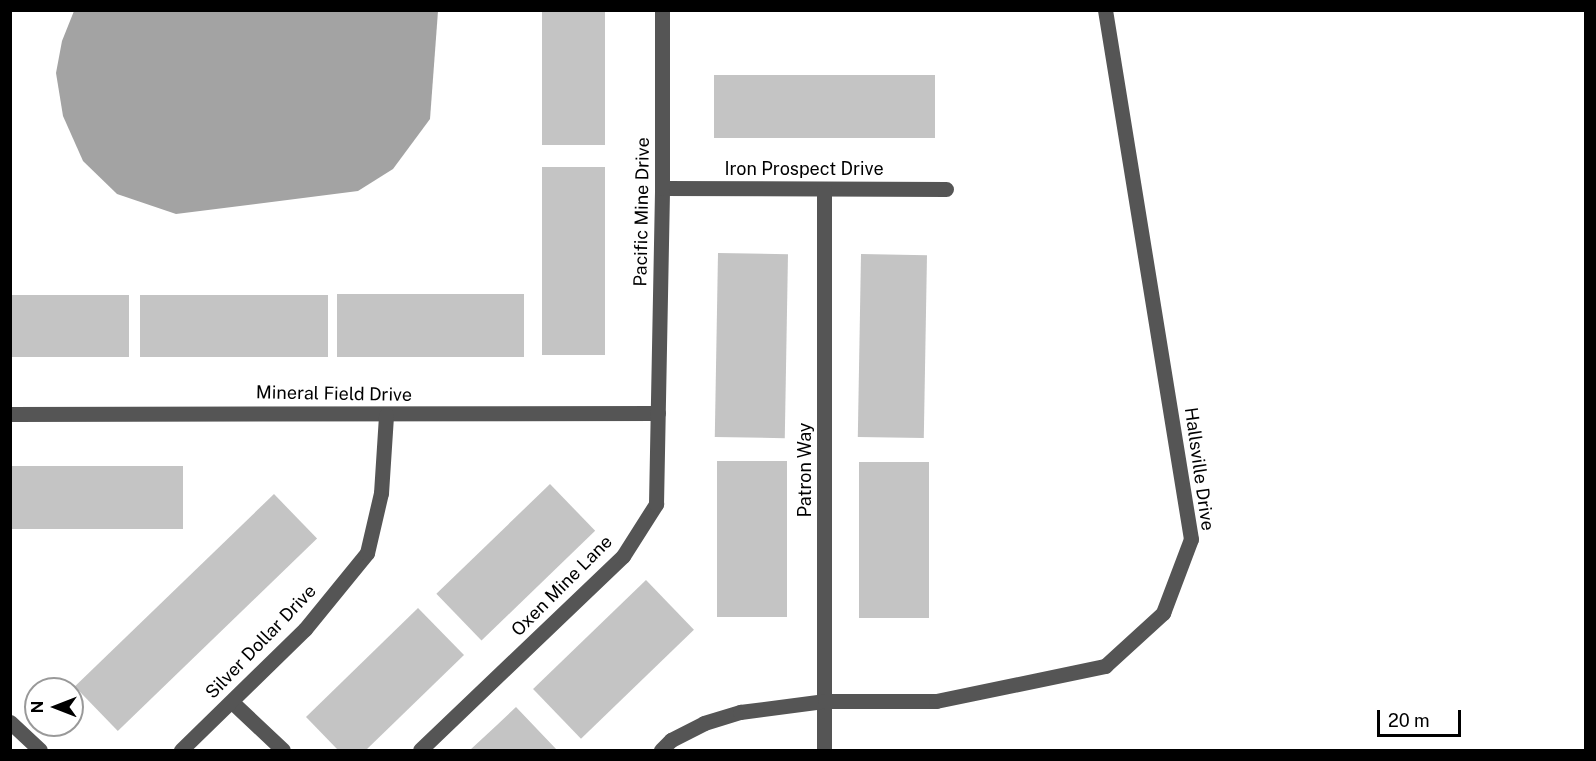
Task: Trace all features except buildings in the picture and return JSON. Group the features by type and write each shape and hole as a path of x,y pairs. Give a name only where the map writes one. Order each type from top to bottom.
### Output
{"street":[{"name":"Pacific Mine Drive","path":"658,413 662,10"},
{"name":"Hallsville Drive","path":"661,750 671,740 704,723 740,712 825,701 936,701 1105,666 1163,614 1191,539 1105,10"},
{"name":"Iron Prospect Drive","path":"662,188 946,189"},
{"name":"Patron Way","path":"824,189 824,750"},
{"name":"Mineral Field Drive","path":"10,414 658,413"},
{"name":"Oxen Mine Lane","path":"420,750 563,616 623,556 656,504 658,413"},
{"name":"Silver Dollar Drive","path":"181,750 305,629 367,553 381,494 386,415"},
{"path":"232,702 283,750"},
{"path":"10,722 40,750"}],"shaded area":[{"path":"74,11 438,11 430,119 393,169 358,191 176,214 117,194 83,161 63,116 56,73 62,41"}]}
